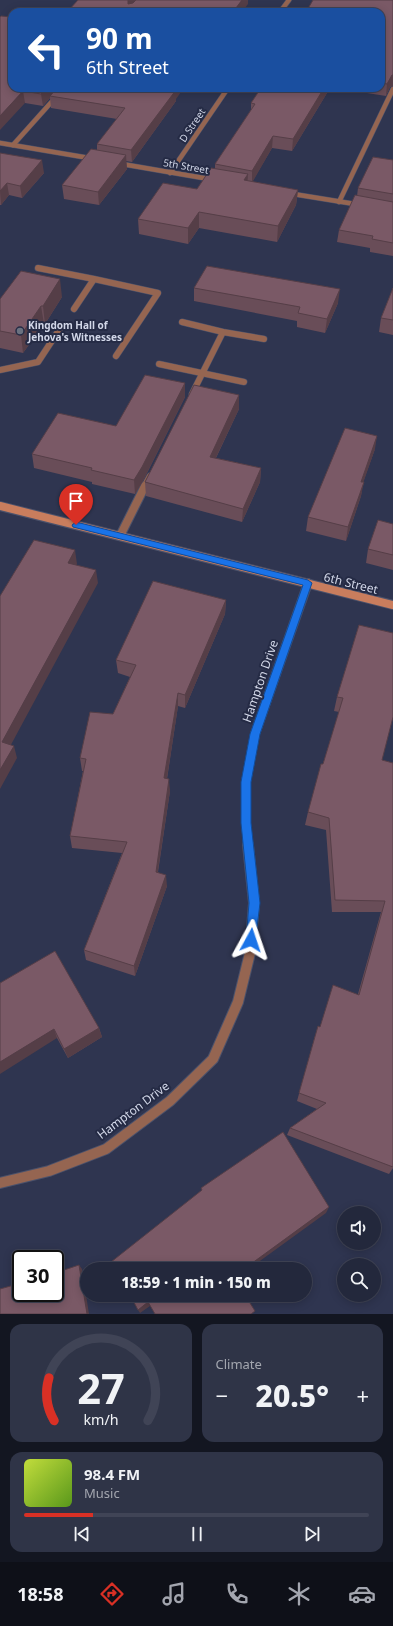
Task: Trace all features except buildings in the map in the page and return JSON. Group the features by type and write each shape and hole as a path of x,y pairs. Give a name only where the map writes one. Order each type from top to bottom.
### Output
{"street":[{"path":"338,202 393,88"},
{"path":"13,145 60,92"},
{"name":"D Street","path":"170,172 225,92"},
{"path":"0,143 100,160"},
{"name":"5th Street","path":"108,162 224,182"},
{"path":"277,191 370,207"},
{"path":"38,268 158,293 116,356"},
{"path":"74,309 94,279"},
{"path":"182,322 224,332 264,339"},
{"path":"0,370 38,362 61,327"},
{"path":"188,401 224,332"},
{"path":"159,364 244,382"},
{"path":"120,536 152,472"},
{"name":"6th Street","path":"1,508 120,536 393,605"},
{"name":"Hampton Drive","path":"0,1183 49,1171 106,1149 170,1101 213,1059 238,1002 250,953 254,903 246,823 246,782 248,768 255,734 308,583"}],"place":[{"name":"Kingdom Hall of Jehova's Witnesses","path":"20,331"}],"route":[{"path":"76,525 308,583 255,734 246,782 246,823 254,903 251,940"}]}
